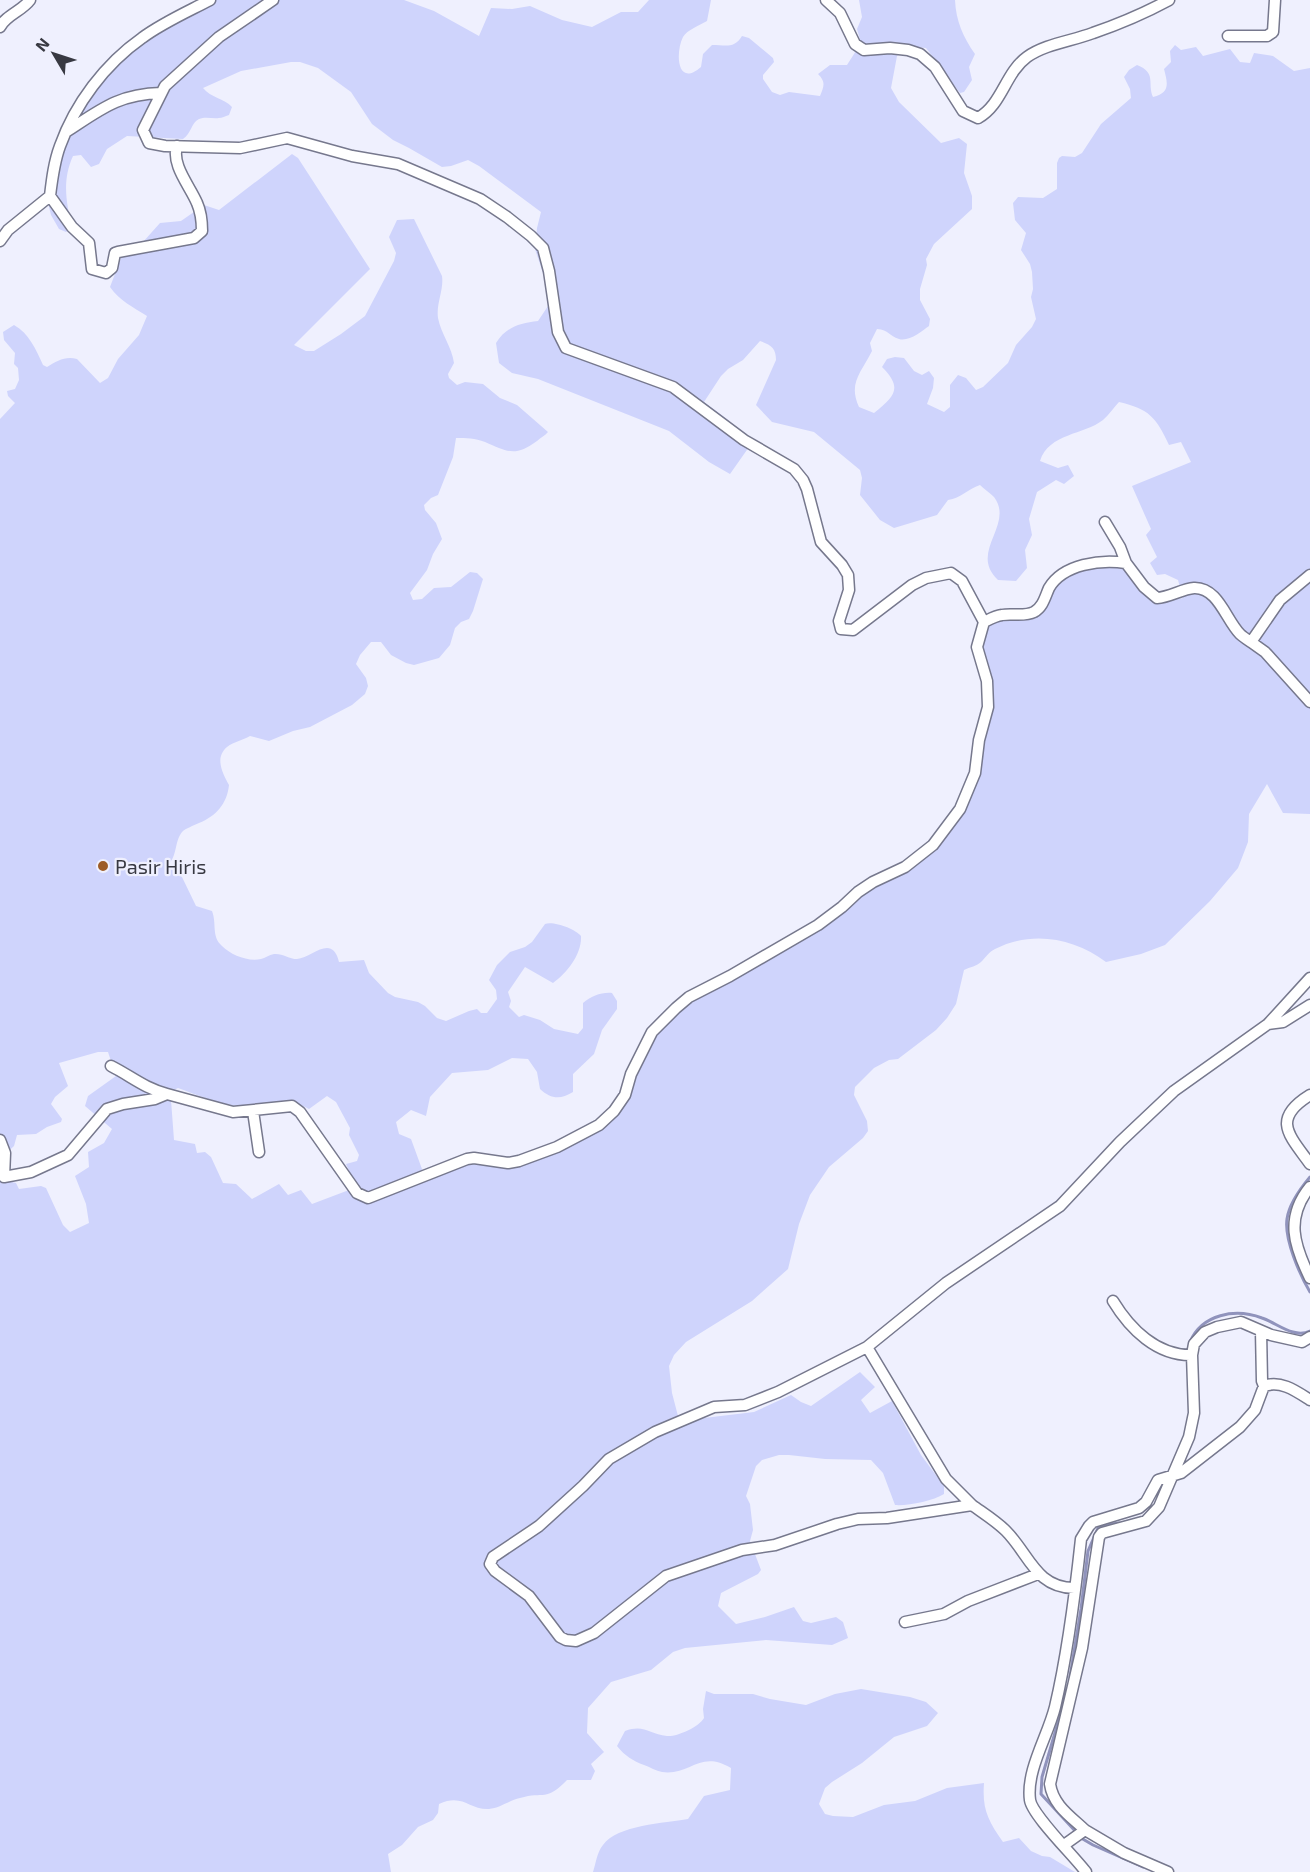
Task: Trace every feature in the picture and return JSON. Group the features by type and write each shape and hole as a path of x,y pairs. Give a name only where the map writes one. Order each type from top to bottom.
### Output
{"street":[{"path":"0,27 3,21 22,10 30,0"},
{"path":"0,241 8,230 50,196 54,167 65,133 98,80 142,37 210,0"},
{"path":"111,1066 152,1090 233,1112 292,1106 298,1109 357,1193 368,1198 467,1159 508,1163 531,1158 557,1148 599,1125 614,1111 625,1095 630,1074 652,1032 689,997 818,925 873,882 905,867 924,854 949,826 960,809 975,773 979,740 988,707 987,681 977,647 984,622 962,581 951,573 926,578 912,585 853,630 841,629 838,621 849,590 848,575 821,542 807,489 794,469 744,440 673,387 566,348 558,332 549,271 543,248 523,230 480,199 398,164 352,156 287,138 240,148 149,143 143,130 161,93 170,81 219,37 273,0"},
{"path":"826,0 840,13 855,44 864,50 890,48 920,54 935,67 963,111 978,118 993,105 1002,88 1027,57 1120,23 1169,0"},
{"path":"1228,36 1267,36 1273,32 1275,0"},
{"path":"65,133 113,102 139,93 161,93"},
{"path":"50,196 72,227 89,243 92,269 106,273 112,268 115,254 118,252 194,238 202,231 198,203 177,163 175,151 177,146"},
{"path":"1105,522 1120,547 1126,563 1157,598 1192,588 1206,590 1214,597 1239,633 1265,652 1310,702"},
{"path":"984,622 1004,614 1034,612 1040,607 1054,581 1072,569 1102,562 1126,563"},
{"path":"1251,642 1280,600 1310,575"},
{"path":"972,1505 887,1518 858,1519 775,1545 742,1550 666,1576 603,1626 576,1641 560,1637 529,1596 495,1571 490,1564 493,1557 539,1526 561,1507 609,1459 655,1432 714,1407 745,1405 778,1392 867,1347 946,1283 1060,1206 1120,1142 1174,1091 1268,1024 1310,978"},
{"path":"1268,1024 1283,1022 1310,1005"},
{"path":"0,1140 5,1153 4,1177 31,1172 68,1155 107,1109 155,1099 167,1094"},
{"path":"1310,1095 1291,1109 1287,1125 1295,1144 1310,1164"},
{"path":"252,1111 259,1152"},
{"path":"1310,1187 1299,1205 1293,1229 1310,1278"},
{"path":"1113,1301 1134,1331 1170,1353 1187,1355"},
{"path":"1168,1872 1124,1853 1085,1830 1055,1802 1051,1794 1050,1784 1082,1648 1097,1544 1102,1533 1146,1521 1159,1507 1168,1477 1190,1437 1194,1413 1187,1355 1205,1332 1217,1326 1241,1322 1261,1331 1302,1342 1310,1337"},
{"path":"1086,1872 1041,1820 1030,1802 1030,1782 1054,1709 1066,1650 1082,1539 1093,1522 1139,1508 1146,1502 1157,1482 1199,1460 1240,1426 1255,1410 1264,1386 1261,1331"},
{"path":"867,1347 946,1479 972,1505 1003,1528 1018,1544 1038,1574 1048,1582 1063,1588 1074,1588"},
{"path":"1264,1386 1276,1384 1290,1388 1310,1400"},
{"path":"905,1622 944,1614 968,1601 1038,1574"},
{"path":"1064,1845 1085,1830"}],"shaded area":[{"path":"204,0 404,0 434,11 479,36 491,8 512,9 530,6 562,20 592,27 621,12 638,12 649,0 711,0 707,21 685,34 680,44 679,59 683,71 693,72 701,67 703,54 712,45 733,45 742,36 749,38 773,58 774,62 763,75 763,79 772,92 780,95 789,92 820,96 824,84 818,74 830,65 847,65 861,43 857,29 862,17 859,0 955,0 961,28 975,54 969,67 972,80 964,92 960,93 926,48 907,46 897,56 891,88 899,102 941,143 959,138 967,144 964,173 972,196 972,209 934,244 926,259 927,265 920,289 920,300 930,319 929,326 915,336 903,340 877,329 870,343 872,351 857,378 855,391 859,407 874,413 887,402 894,392 893,381 882,367 887,359 904,358 914,371 922,375 929,371 934,378 927,404 944,412 950,407 950,385 958,375 966,378 976,390 983,387 1008,363 1016,345 1036,319 1031,297 1032,272 1021,250 1026,233 1015,220 1013,203 1018,197 1043,198 1057,189 1059,158 1062,156 1075,157 1082,153 1101,124 1131,98 1130,89 1124,77 1129,70 1137,65 1147,71 1153,97 1165,90 1164,69 1171,62 1170,51 1175,45 1181,50 1196,47 1203,56 1230,49 1240,62 1250,63 1254,53 1273,56 1294,71 1310,68 1310,814 1283,813 1267,784 1249,814 1248,842 1238,868 1210,901 1165,945 1141,954 1106,962 1067,942 1038,938 1009,943 995,949 979,963 964,970 956,1004 936,1030 898,1059 889,1060 874,1068 855,1087 854,1095 867,1121 868,1131 829,1167 810,1195 799,1224 788,1269 752,1301 686,1342 674,1355 669,1366 672,1393 678,1416 686,1424 704,1418 754,1412 791,1395 811,1406 860,1372 875,1387 861,1400 870,1413 892,1401 921,1455 944,1486 944,1494 934,1499 907,1505 895,1505 883,1473 871,1460 779,1455 762,1460 756,1466 746,1496 750,1504 753,1530 750,1541 761,1570 758,1574 721,1593 718,1606 736,1624 794,1607 803,1621 811,1623 836,1617 843,1622 848,1638 832,1645 766,1640 685,1648 673,1652 651,1670 611,1682 588,1708 587,1733 604,1752 591,1764 595,1771 591,1780 567,1780 549,1794 512,1800 489,1809 454,1800 439,1804 438,1813 433,1820 418,1827 402,1845 388,1854 391,1872 0,1872 0,1172 8,1181 16,1183 19,1189 41,1186 46,1188 63,1225 70,1232 89,1223 86,1204 75,1176 89,1167 88,1152 104,1143 112,1129 85,1106 88,1096 116,1076 108,1052 98,1052 59,1063 68,1086 55,1097 51,1104 62,1119 61,1122 36,1134 17,1135 14,1146 0,1159 0,419 15,403 8,396 7,391 15,389 19,380 18,368 14,364 15,353 4,340 3,332 14,325 28,337 43,365 47,367 65,359 77,359 100,383 108,378 118,359 139,335 147,316 122,300 110,287 124,250 143,242 160,223 181,221 204,205 219,210 292,154 298,158 370,269 294,345 306,351 314,351 365,316 394,261 396,253 389,237 397,220 414,219 442,276 438,318 454,363 448,374 449,378 457,385 465,382 483,384 500,398 517,405 548,432 529,446 517,451 506,450 478,440 456,438 453,457 438,495 424,505 425,510 436,523 442,539 427,570 410,593 413,600 422,599 434,588 451,587 470,572 477,573 483,579 469,619 461,622 455,628 450,645 439,658 414,665 391,655 381,642 371,642 356,664 366,678 368,686 365,694 352,705 310,727 269,741 250,736 227,747 220,761 229,785 223,804 211,817 182,832 173,858 167,866 182,877 196,906 212,911 216,938 230,952 251,960 272,954 297,959 321,949 332,949 339,962 364,960 369,973 388,993 395,997 418,1002 437,1018 446,1021 477,1009 481,1013 487,1013 497,999 496,990 489,980 497,965 510,952 532,942 545,924 564,926 581,936 579,950 573,962 553,983 525,967 508,992 511,1001 509,1007 519,1017 524,1015 540,1020 554,1029 578,1034 583,1028 583,1003 597,995 612,993 617,1001 617,1009 602,1030 594,1054 573,1074 573,1092 556,1097 544,1092 540,1089 537,1072 528,1059 512,1058 488,1070 452,1073 430,1097 426,1116 411,1110 396,1122 399,1134 411,1139 426,1180 468,1163 520,1165 532,1162 601,1129 656,1034 692,1000 875,885 907,871 926,857 952,828 963,811 992,707 981,647 988,625 1004,618 1026,618 1057,584 1074,573 1102,566 1124,567 1168,601 1183,598 1178,580 1165,574 1157,575 1150,563 1157,557 1146,535 1151,529 1132,486 1191,462 1181,442 1169,445 1160,427 1145,411 1119,402 1103,420 1059,440 1045,452 1040,461 1058,468 1068,465 1074,476 1064,484 1056,480 1037,492 1029,519 1032,535 1025,550 1027,568 1016,581 998,580 990,570 988,559 999,518 999,507 994,497 980,485 948,500 937,515 894,528 880,520 860,495 862,478 860,470 814,432 772,422 756,405 776,360 772,348 760,341 743,360 721,376 704,402 728,420 736,439 749,447 730,474 709,462 669,431 538,379 512,373 499,363 496,343 504,333 525,323 538,321 548,306 545,279 535,249 541,212 468,160 442,167 393,140 372,124 351,92 318,68 300,62 241,71 203,88 232,107 229,115 199,119 183,139 127,136 107,149 99,164 91,167 81,155 73,156 66,182 72,227 66,232 59,229 51,215 46,195 56,150 118,54","holes":["178,1088 217,1102 241,1106 284,1102 309,1109 327,1096 336,1102 350,1128 349,1135 359,1155 357,1161 346,1164 355,1184 349,1190 312,1204 301,1190 288,1195 279,1184 252,1199 236,1184 223,1183 211,1157 205,1152 197,1153 195,1144 174,1140 171,1100 174,1090"]},
{"path":"861,1689 910,1697 926,1702 938,1713 927,1726 894,1737 862,1763 825,1788 819,1804 825,1814 853,1817 884,1805 915,1801 947,1788 984,1783 987,1814 1003,1842 1019,1838 1031,1851 1050,1857 1075,1872 593,1872 599,1851 610,1838 642,1826 688,1819 704,1796 730,1790 731,1768 720,1763 703,1762 672,1772 662,1772 633,1760 617,1746 625,1731 642,1729 667,1736 687,1731 698,1725 704,1718 706,1691 714,1694 753,1694 806,1705 835,1694"}],"waterway":[{"path":"1310,1177 1293,1202 1287,1219 1288,1236 1294,1257 1310,1292"},
{"path":"1190,1342 1195,1333 1211,1319 1231,1314 1252,1315 1292,1332 1310,1331"},
{"path":"1070,1677 1088,1551 1098,1528 1119,1523"},
{"path":"1062,1709 1042,1777 1041,1794 1077,1833"},
{"path":"1081,1838 1143,1867"}],"place":[{"name":"Pasir Hiris","path":"103,866"}]}
